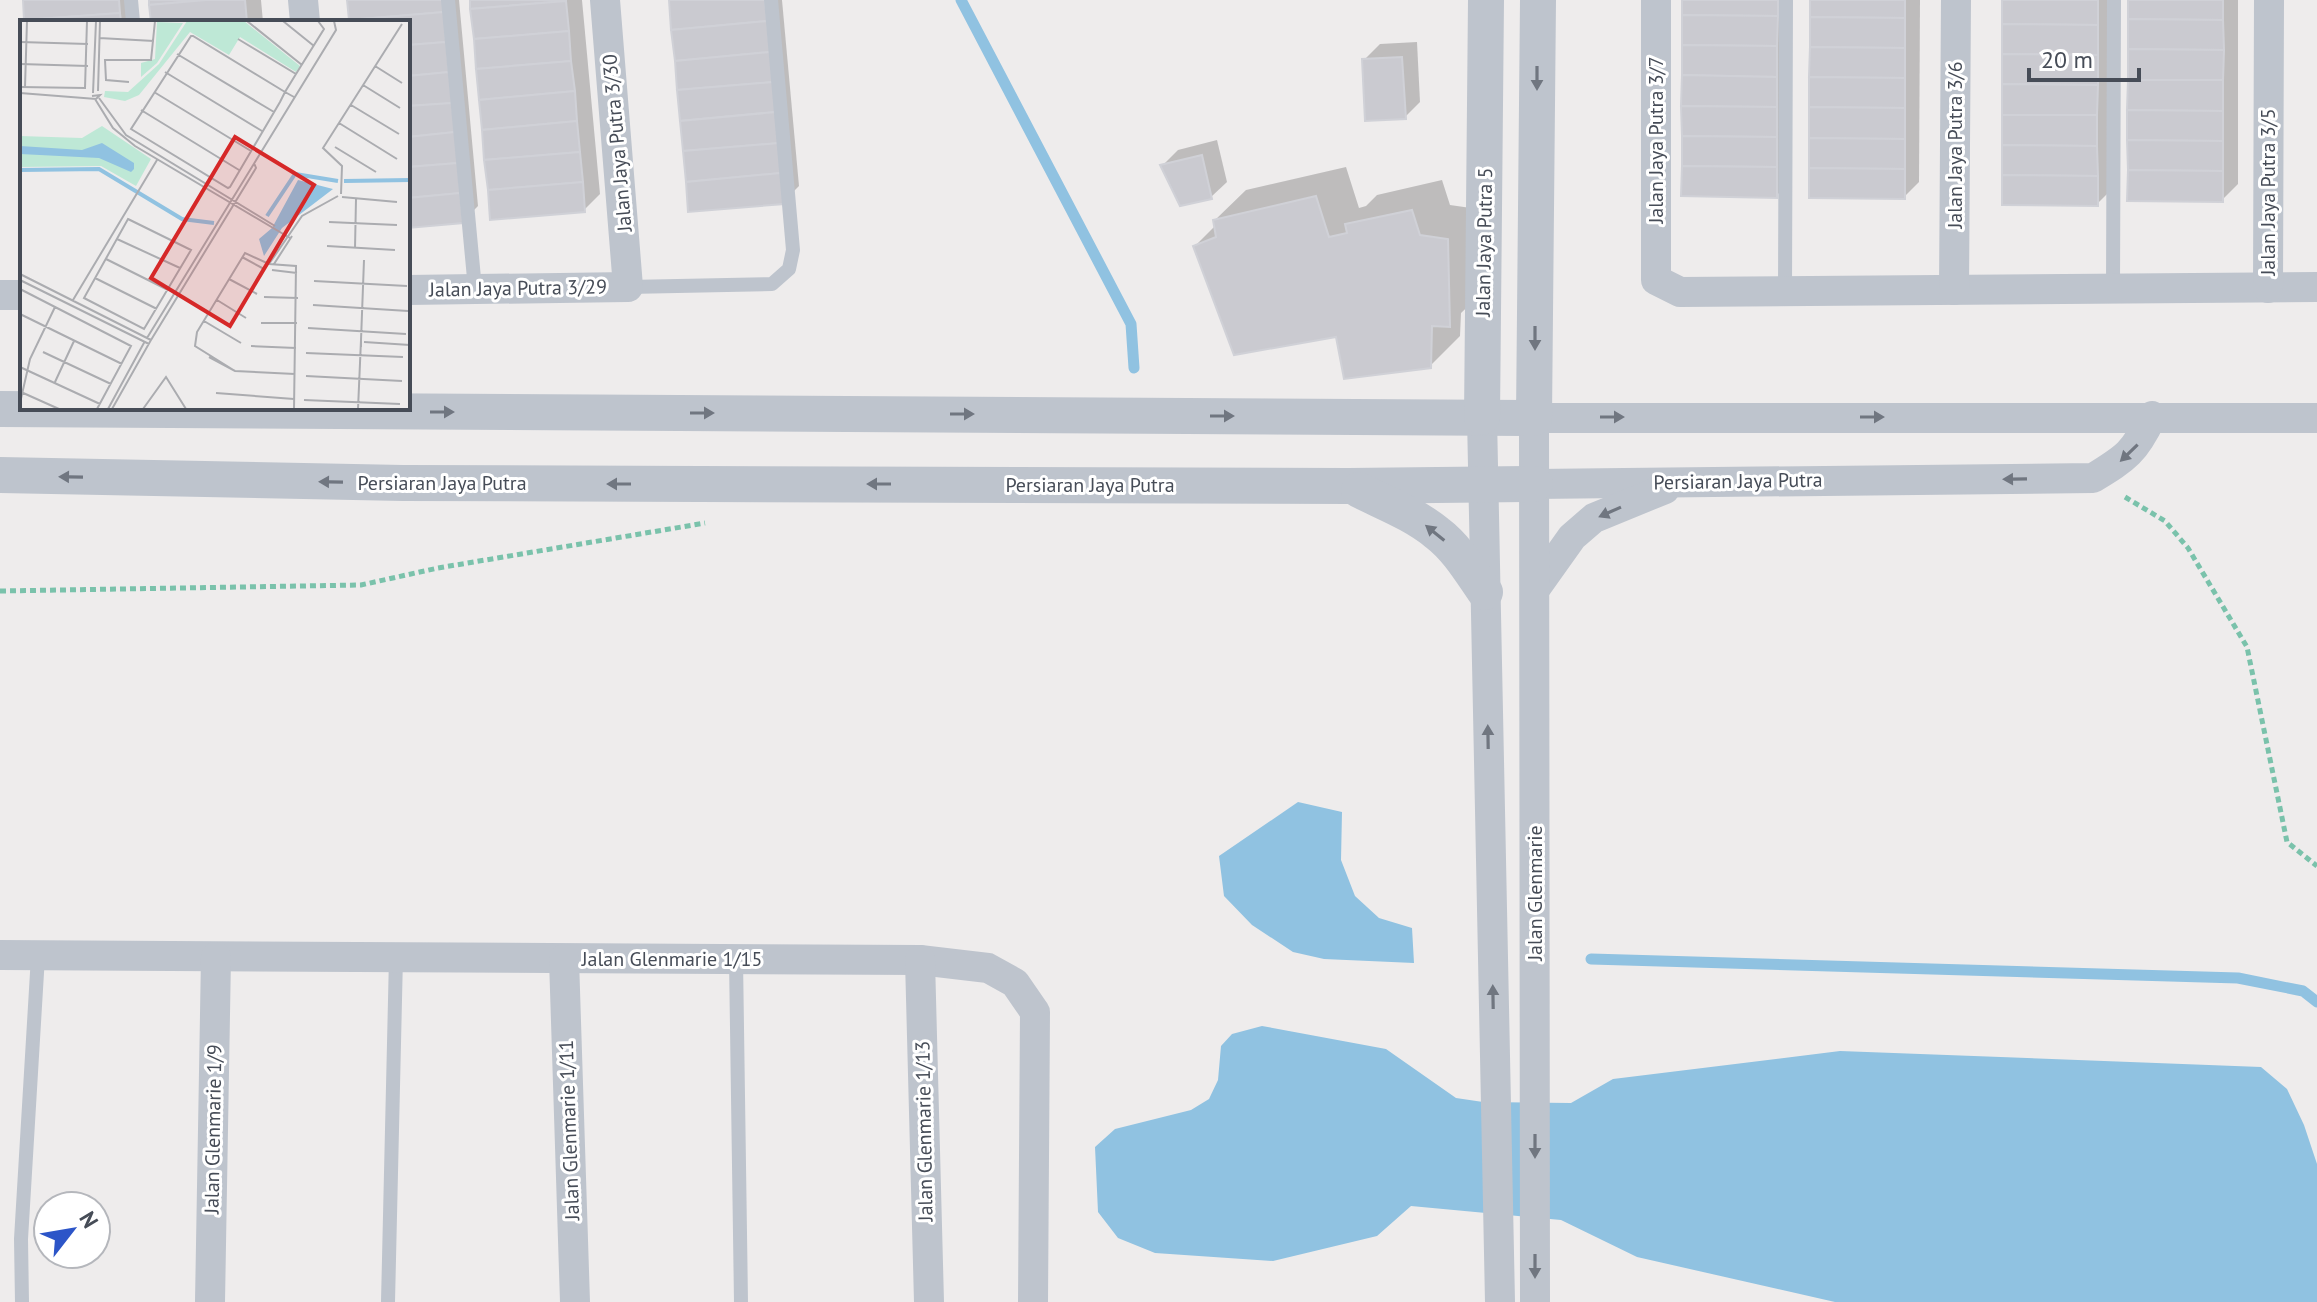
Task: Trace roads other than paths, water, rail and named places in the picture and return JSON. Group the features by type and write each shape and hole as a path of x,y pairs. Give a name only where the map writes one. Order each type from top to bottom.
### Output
{"street":[{"path":"303,0 305,20"},
{"name":"Jalan Jaya Putra 3/30","path":"605,0 628,287"},
{"name":"Jalan Jaya Putra 5","path":"1482,485 1486,0"},
{"path":"1535,484 1538,0"},
{"name":"Jalan Jaya Putra 3/7","path":"1656,0 1656,280 1680,292 1785,291"},
{"name":"Jalan Jaya Putra 3/6","path":"1954,290 1956,0"},
{"name":"Jalan Jaya Putra 3/5","path":"2268,288 2269,0"},
{"name":"Jalan Jaya Putra 3/29","path":"410,290 628,287"},
{"path":"1785,291 2317,287"},
{"path":"0,409 20,409"},
{"path":"185,410 1534,418 2317,418"},
{"name":"Persiaran Jaya Putra","path":"0,475 419,484 1349,486 2093,478 2121,461 2140,442 2152,416"},
{"path":"1535,589 1572,537 1594,518 1682,482"},
{"name":"Jalan Glenmarie","path":"1535,484 1535,1302"},
{"path":"1482,485 1500,1302"},
{"path":"1349,486 1407,513 1439,534 1461,557 1485,592"},
{"name":"Jalan Glenmarie 1/15","path":"0,955 920,960 988,968 1015,983 1035,1012 1033,1302"},
{"name":"Jalan Glenmarie 1/9","path":"210,1302 216,957"},
{"name":"Jalan Glenmarie 1/11","path":"564,959 575,1302"},
{"name":"Jalan Glenmarie 1/13","path":"920,960 929,1302"}],"lane":[{"path":"131,0 133,20"},
{"path":"448,0 475,289"},
{"path":"628,287 772,284 789,269 793,250 771,0"},
{"path":"1785,291 1786,0"},
{"path":"2113,289 2114,0"},
{"path":"22,1302 21,1239 38,956"},
{"path":"388,1302 396,957"},
{"path":"736,959 741,1302"}],"water":[{"path":"1298,802 1342,812 1341,860 1355,896 1379,918 1412,928 1414,963 1324,959 1293,952 1252,925 1224,896 1219,856"},
{"path":"1262,1026 1386,1049 1456,1098 1483,1102 1571,1103 1613,1079 1840,1051 2261,1067 2287,1089 2304,1125 2317,1164 2317,1302 1835,1302 1637,1257 1561,1220 1411,1206 1377,1236 1273,1261 1155,1253 1118,1238 1098,1212 1095,1147 1115,1129 1191,1110 1209,1099 1218,1080 1221,1046 1232,1034"}],"waterway":[{"path":"961,0 1131,324 1134,368"},
{"path":"1591,959 2238,978 2303,991 2317,1002"}]}
